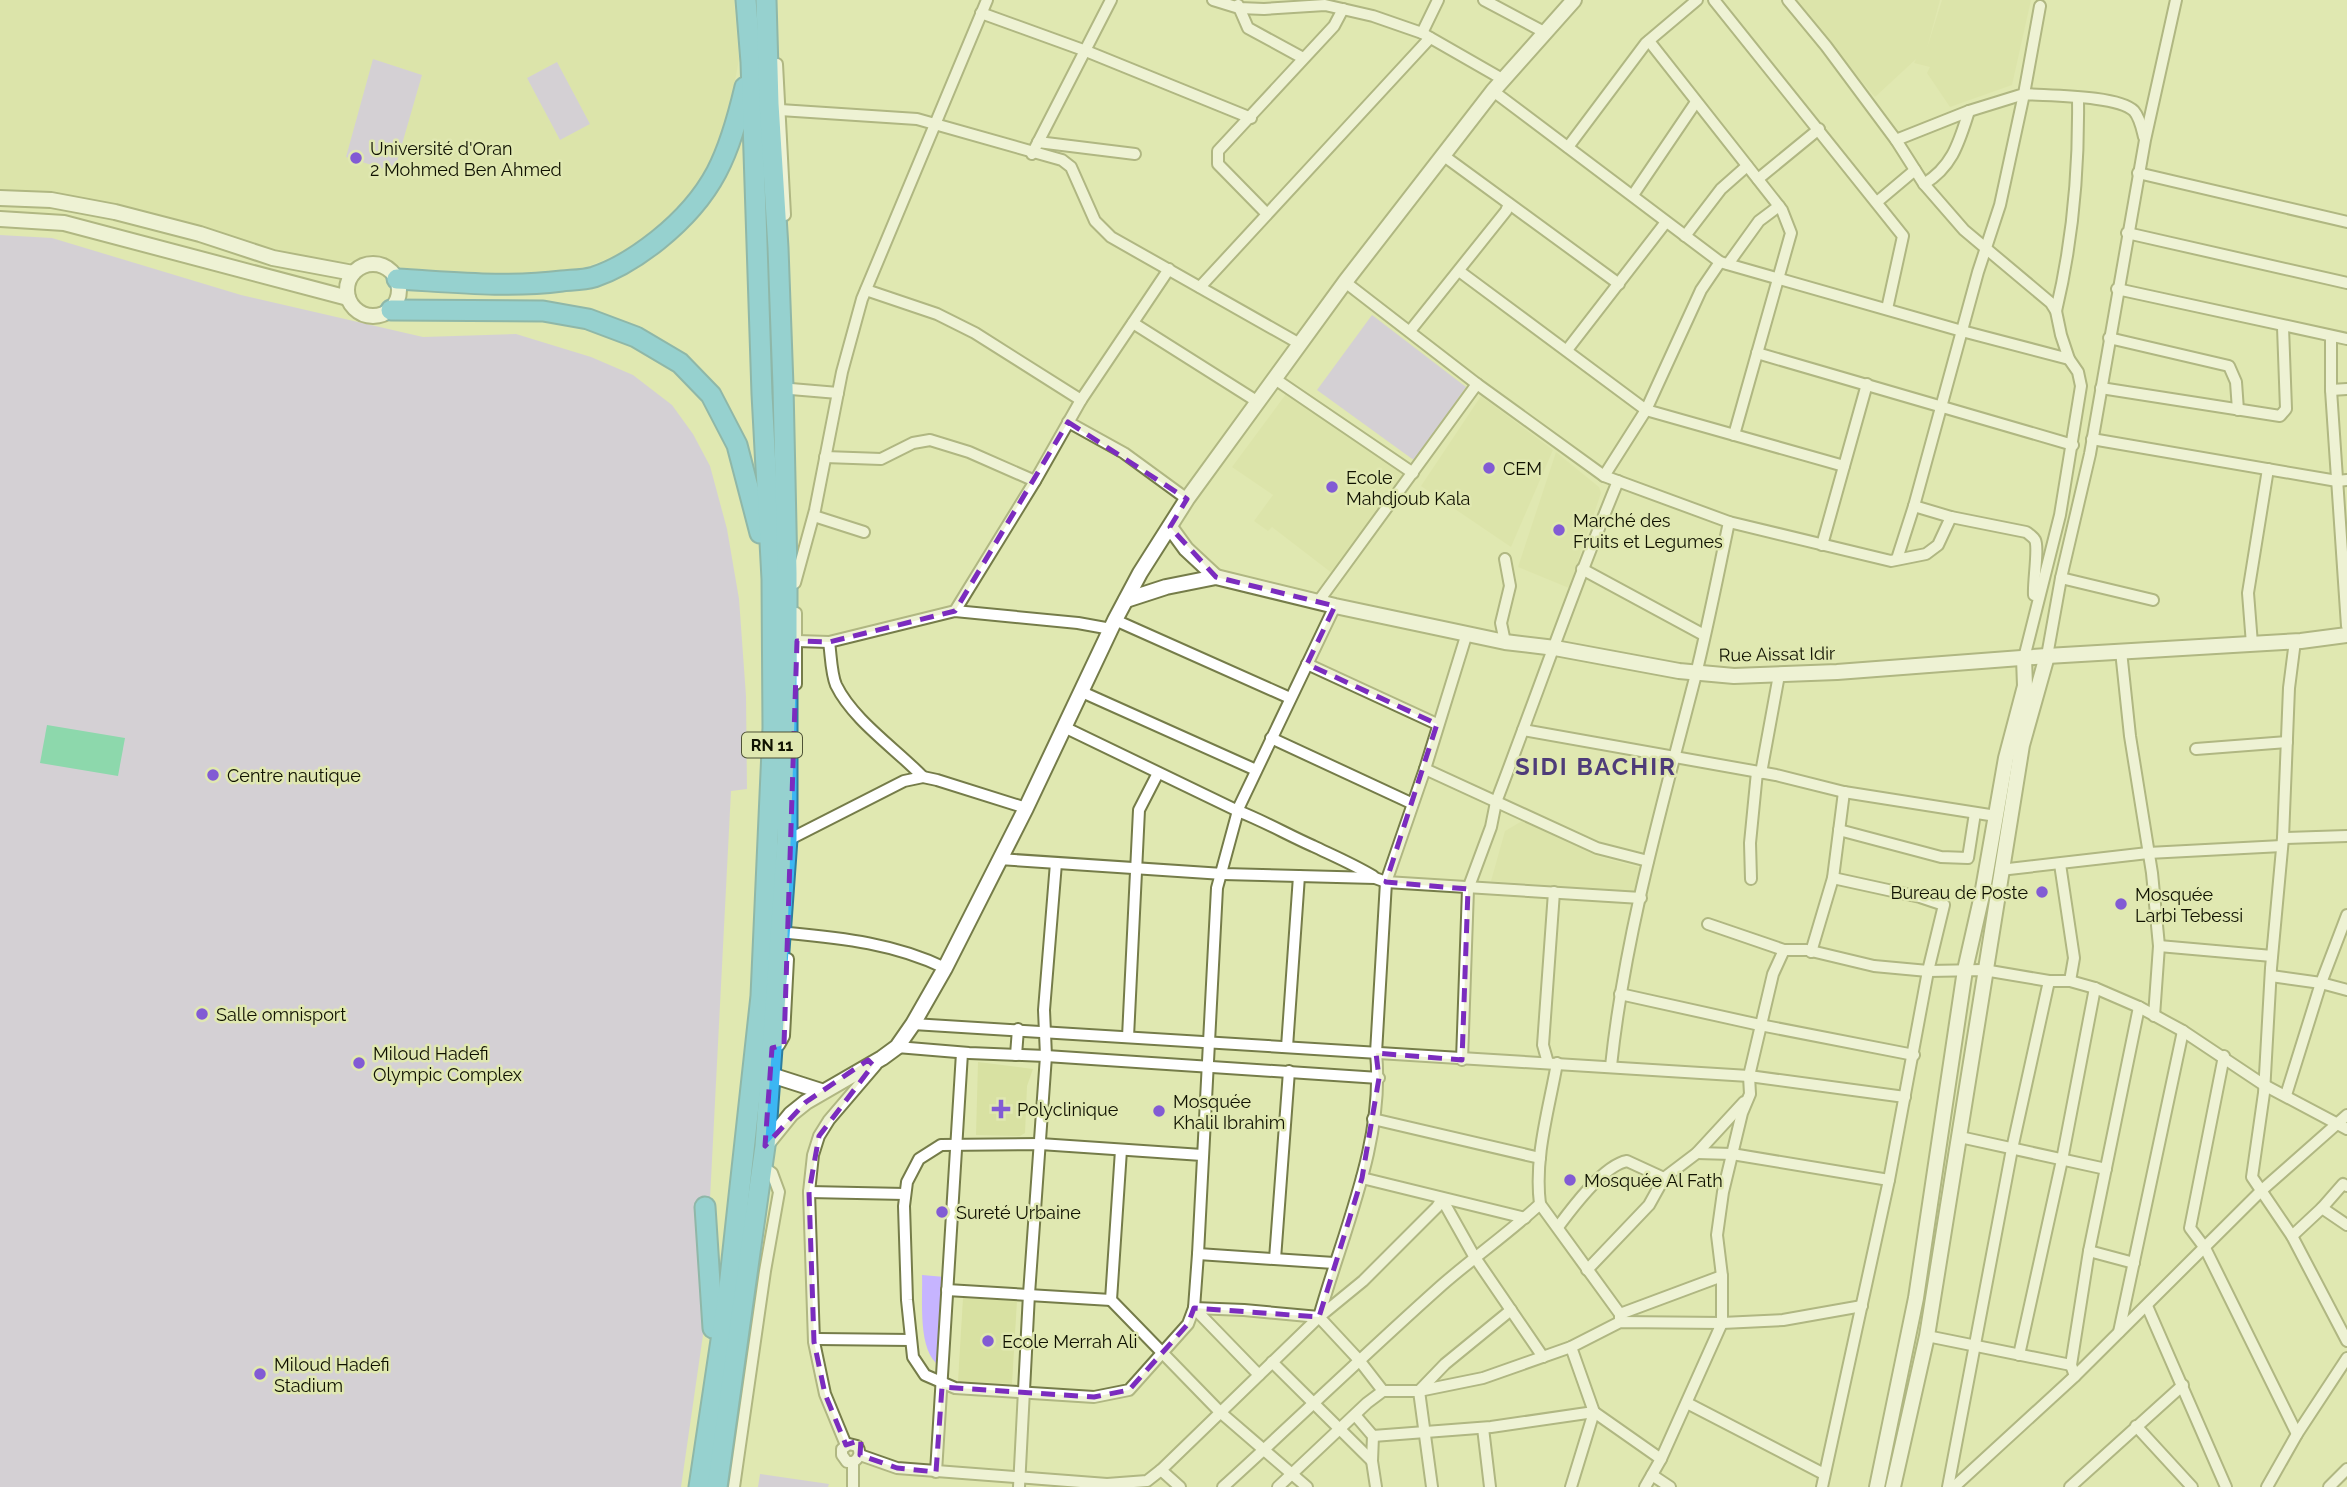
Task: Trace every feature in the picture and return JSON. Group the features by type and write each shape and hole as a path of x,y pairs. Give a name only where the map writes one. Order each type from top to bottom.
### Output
{"highway":[{"name":"RN 11","path":"699,1487 729,1287 761,996 773,728 772,579 762,394 751,62 746,0"},
{"name":"RN 11","path":"717,1487 765,1146 786,839 788,726 783,386 766,0"},
{"path":"397,279 504,285 551,283 592,277 631,260 684,219 713,180 734,134 751,62"},
{"path":"391,310 543,311 574,316 620,329 680,363 711,395 737,445 772,579"},
{"path":"705,1207 713,1304 709,1426"}],"street":[{"path":"772,1048 781,1042 784,1036 794,837 797,641 791,389 773,0"},
{"path":"795,583 814,516 838,393 866,290 986,0"},
{"path":"1032,154 1111,0"},
{"path":"1213,0 1264,9 1303,3 1325,5 1397,23 1426,35 1504,80"},
{"path":"1200,287 1426,35 1438,0"},
{"path":"1484,0 1544,32"},
{"path":"765,1146 791,1114 821,1091 883,1058 897,1047 914,1024 1026,808 1139,573 1187,499 1345,282 1493,91 1574,0"},
{"path":"1568,147 1649,41 1697,0"},
{"path":"1714,0 1903,236 1887,309"},
{"path":"1787,0 1826,46 1896,140 1924,184 1964,230 2032,285 2056,311"},
{"path":"1893,1487 1927,1336 2022,745 2047,656 2061,578 2092,439 2138,173 2176,0"},
{"path":"1238,4 1248,28 1303,58"},
{"path":"1897,559 1985,249 2000,205 2040,6"},
{"path":"1266,213 1218,164 1218,151 1334,26 1343,9"},
{"path":"981,13 1086,51 1251,118"},
{"path":"1649,41 1779,206 1791,233 1734,435"},
{"path":"1493,91 1724,263 2069,359"},
{"path":"1896,140 2024,93 2109,100 2133,110 2145,140"},
{"path":"1877,1487 1916,1298 1965,970 2009,748 2025,686 2024,658 2060,515 2073,445 2081,386 2078,372 2069,359 2056,311 2074,218 2078,168 2078,98"},
{"path":"1633,195 1696,102"},
{"path":"780,110 899,117 935,123 1067,163 1072,167 1095,221 1104,231 1300,344"},
{"path":"1924,184 1941,173 1946,166 1959,141 1969,111"},
{"path":"1758,179 1819,129"},
{"path":"1038,142 1135,154"},
{"path":"1444,156 1619,284"},
{"path":"1685,236 1721,189 1747,166"},
{"path":"1877,202 1915,170"},
{"path":"2138,173 2347,222"},
{"path":"0,198 51,200 115,212 200,234 273,258 353,273"},
{"path":"1410,331 1509,204"},
{"path":"1604,477 1646,410 1701,290 1759,221 1779,206"},
{"path":"0,219 64,223 348,298"},
{"path":"1567,350 1666,222"},
{"path":"2127,233 2347,283"},
{"path":"377,264 389,269 397,279 400,292 391,310 379,316 366,316 355,310 348,298 347,285 353,273 364,266 377,264"},
{"path":"955,611 1081,400 1169,269"},
{"path":"1459,271 1646,410 1844,466"},
{"path":"1345,282 1604,477 1729,522 1891,561 1926,554 1938,545 1951,517"},
{"path":"2117,289 2347,339"},
{"path":"866,290 937,314 975,333 1081,400"},
{"path":"1133,323 1258,402"},
{"path":"2101,388 2276,416 2284,414 2286,402 2283,327"},
{"path":"2331,337 2331,390 2342,480 2347,626"},
{"path":"2109,338 2229,366 2236,382 2238,410"},
{"path":"1757,353 2073,445"},
{"path":"1275,379 1413,473"},
{"path":"1318,602 1477,384"},
{"path":"1822,545 1867,384"},
{"path":"791,389 838,393"},
{"path":"2331,390 2347,389"},
{"path":"1068,422 1124,453 1187,499"},
{"path":"2092,439 2342,480"},
{"path":"825,457 881,459 913,443 930,440 969,452 1035,481"},
{"path":"2252,644 2248,593 2268,469"},
{"path":"1462,1059 1468,889 1492,827 1496,802 1582,569 1618,481"},
{"path":"1914,506 1951,517 2026,531 2035,539 2036,606"},
{"path":"814,516 864,532"},
{"path":"1611,1066 1632,928 1696,674 1729,522"},
{"path":"1170,527 1186,549 1216,576"},
{"path":"1505,559 1510,586 1501,623 1505,642"},
{"path":"1582,569 1704,635"},
{"path":"1126,600 1166,587 1216,576"},
{"name":"Rue Aissat Idir","path":"1216,576 1335,606 1505,642 1555,648 1696,674 1734,677 2252,644 2347,635"},
{"path":"2061,578 2153,600"},
{"path":"1202,1155 1041,1144 941,1145 919,1159 907,1182 905,1194 906,1300 913,1357 917,1366 925,1375 955,1388 1094,1397 1129,1390 1188,1324 1194,1308 1202,1155 1212,1067 1217,888 1238,811 1335,606"},
{"path":"797,641 829,642 955,611 1113,625 1290,698"},
{"path":"1319,1317 1362,1178 1379,1078 1376,1053 1380,880 1425,769 1467,633"},
{"path":"2295,641 2289,688 2283,842 2264,1085 2252,1177 2292,1236 2347,1341"},
{"path":"829,642 835,683 845,699 859,719 903,756 923,777"},
{"path":"2121,651 2130,736 2160,946 2154,1016"},
{"path":"1307,664 1437,724"},
{"path":"1751,879 1750,843 1759,772 1779,676"},
{"path":"1082,692 1256,770"},
{"path":"1064,727 1314,847 1349,861 1380,880"},
{"path":"1523,730 1759,772 1844,792 1996,816"},
{"path":"1272,738 1411,803"},
{"path":"2196,749 2287,742"},
{"path":"1425,769 1597,848 1648,861"},
{"path":"1128,1037 1139,810 1158,773"},
{"path":"794,837 904,781 923,777 1026,808"},
{"path":"1811,952 1833,878 1844,792"},
{"path":"1839,830 1941,857 1968,858 1975,813"},
{"path":"2000,870 2148,853 2347,836"},
{"path":"999,859 1221,874 1380,880 1468,889 1641,898"},
{"path":"1019,1482 1046,1056 1044,1010 1056,863"},
{"path":"2060,864 2074,958 2070,981"},
{"path":"1287,1047 1299,876"},
{"path":"1822,1487 1889,1180 1943,904 1833,878"},
{"path":"1553,892 1543,1045 1553,1063 1537,1183 1540,1204 1620,1318"},
{"path":"2286,1095 2321,983 2347,915"},
{"path":"1708,924 1784,950 1811,952 1874,966 1928,971 1984,970 2049,981 2070,981 2095,988 2139,1007 2183,1031 2264,1085 2343,1127"},
{"path":"789,933 844,938 886,946 922,956 945,968"},
{"path":"2160,946 2272,956"},
{"path":"1645,1487 1661,1460 1722,1323 1722,1276 1717,1235 1723,1192 1742,1113 1751,1094 1749,1076 1760,1025 1773,974 1784,950"},
{"path":"2271,976 2321,983 2347,990"},
{"path":"1948,1487 2012,1149 2049,981"},
{"path":"2019,1355 2062,1160 2095,988"},
{"path":"1620,994 1914,1055"},
{"path":"2073,1371 2089,1251 2139,1007"},
{"path":"914,1024 1749,1076 1905,1097"},
{"path":"1016,1055 1018,1029"},
{"path":"2119,1332 2183,1031"},
{"path":"897,1047 1379,1078"},
{"path":"936,1472 961,1053"},
{"path":"2224,1056 2190,1228 2205,1248 2297,1434"},
{"path":"883,1058 836,1111 819,1136 813,1155 809,1192 814,1342 825,1394 846,1445 841,1452 847,1462 857,1458 897,1468 1019,1482 1096,1485 1147,1481 1161,1471 1319,1317 1363,1281 1442,1199"},
{"path":"1275,1259 1289,1071"},
{"path":"771,1075 821,1091 836,1111"},
{"path":"1587,1270 1648,1205 1664,1178 1697,1153 1751,1094"},
{"path":"1954,1487 2073,1371 2147,1306 2262,1190 2343,1127 2347,1113"},
{"path":"1373,1119 1540,1158"},
{"path":"1960,1136 2106,1169"},
{"path":"1111,1300 1121,1150"},
{"path":"1697,1153 1732,1154 1889,1180"},
{"path":"1558,1227 1609,1170 1621,1162 1627,1161 1664,1178"},
{"path":"734,1487 779,1192 772,1173 762,1166"},
{"path":"1362,1178 1525,1218"},
{"path":"2292,1236 2343,1184 2347,1186"},
{"path":"809,1192 905,1194"},
{"path":"1442,1199 1474,1256 1542,1357"},
{"path":"1223,1487 1474,1256 1540,1204"},
{"path":"2322,1208 2347,1225"},
{"path":"2089,1251 2133,1263"},
{"path":"1198,1254 1334,1263"},
{"path":"1278,1487 1383,1391 1419,1391 1483,1378 1571,1347 1620,1318 1722,1276"},
{"path":"947,1290 1111,1300 1220,1412 1307,1487"},
{"path":"1620,1318 1722,1323 1783,1320 1862,1306"},
{"path":"2147,1306 2226,1487"},
{"path":"1194,1308 1319,1317 1359,1360 1383,1391"},
{"path":"1194,1308 1259,1375"},
{"path":"1419,1391 1445,1364 1511,1310"},
{"path":"1927,1336 2019,1355 2073,1371"},
{"path":"818,1339 911,1340"},
{"path":"1571,1347 1594,1412 1661,1460"},
{"path":"2267,1487 2297,1434 2347,1357"},
{"path":"1272,1362 1372,1461"},
{"path":"2077,1485 2136,1426 2183,1385"},
{"path":"1419,1391 1432,1487"},
{"path":"1687,1403 1824,1474"},
{"path":"1373,1436 1483,1427 1594,1412"},
{"path":"1571,1487 1594,1412"},
{"path":"1355,1415 1373,1436 1372,1461 1376,1487"},
{"path":"2136,1426 2192,1487"},
{"path":"1483,1427 1490,1487"},
{"path":"853,1487 857,1458"},
{"path":"2329,1487 2347,1469"},
{"path":"1161,1471 1180,1487"},
{"path":"1652,1475 1670,1487"},
{"path":"1965,1478 1973,1487"}],"highlighted area":[{"path":"1068,422 1187,499 1170,527 1216,577 1335,606 1307,664 1437,724 1386,882 1468,889 1462,1060 1376,1053 1379,1078 1362,1178 1319,1317 1194,1308 1188,1324 1129,1390 1094,1397 942,1387 936,1472 897,1468 860,1455 861,1440 846,1445 825,1394 814,1342 809,1192 819,1136 873,1065 868,1060 806,1102 765,1146 772,1048 784,1045 797,641 829,642 955,611"}],"shaded area":[{"name":"Université d'Oran 2 Mohmed Ben Ahmed","path":"0,0 734,0 739,59 726,130 699,186 669,220 623,253 572,272 419,281 372,254 328,269 160,224 0,198"},
{"path":"1793,0 1940,0 1927,48 1942,0 2031,0 2012,85 1950,107 1927,73 1930,67 1914,63 1916,59 1875,97"},
{"path":"373,59 422,75 394,172 346,157"},
{"path":"557,62 590,124 560,140 527,78"},
{"name":"Miloud Hadefi Olympic Complex","path":"0,235 52,238 241,295 423,337 516,334 591,357 633,375 672,405 693,434 710,466 727,529 739,599 746,696 747,789 731,791 703,1335 681,1487 0,1487"},
{"path":"1372,315 1466,387 1415,461 1317,390"},
{"name":"Ecole Mahdjoub Kala","path":"1286,394 1409,479 1337,577 1272,527 1268,531 1254,521 1273,495 1232,467"},
{"name":"CEM","path":"1481,396 1553,450 1511,547 1421,486"},
{"name":"Marché des Fruits et Legumes","path":"1556,452 1599,487 1601,493 1569,588 1518,567"},
{"path":"1522,821 1597,856 1641,868 1647,872 1643,889 1635,892 1491,881 1505,831"},
{"name":"Polyclinique","path":"978,1062 1033,1069 1027,1086 1025,1133 1020,1136 976,1135"},
{"path":"922,1275 945,1277 940,1366 933,1359 924,1337"},
{"name":"Ecole Merrah Ali","path":"963,1298 1017,1301 1012,1384 958,1381"},
{"path":"760,1474 829,1484 828,1487 758,1487"}],"water":[{"path":"47,725 125,738 118,776 40,763"}],"place":[{"name":"Université d'Oran 2 Mohmed Ben Ahmed","path":"356,158"},
{"name":"CEM","path":"1489,468"},
{"name":"Ecole Mahdjoub Kala","path":"1332,487"},
{"name":"Marché des Fruits et Legumes","path":"1559,530"},
{"name":"Centre nautique","path":"213,775"},
{"name":"Bureau de Poste","path":"2042,892"},
{"name":"Mosquée Larbi Tebessi","path":"2121,904"},
{"name":"Salle omnisport","path":"202,1014"},
{"name":"Miloud Hadefi Olympic Complex","path":"359,1063"},
{"name":"Polyclinique","path":"1001,1109"},
{"name":"Mosquée Khalil Ibrahim","path":"1159,1111"},
{"name":"Mosquée Al Fath","path":"1570,1180"},
{"name":"Sureté Urbaine","path":"942,1212"},
{"name":"Ecole Merrah Ali","path":"988,1341"},
{"name":"Miloud Hadefi Stadium","path":"260,1374"}],"district":[{"name":"SIDI BACHIR","path":"1596,766"}]}
